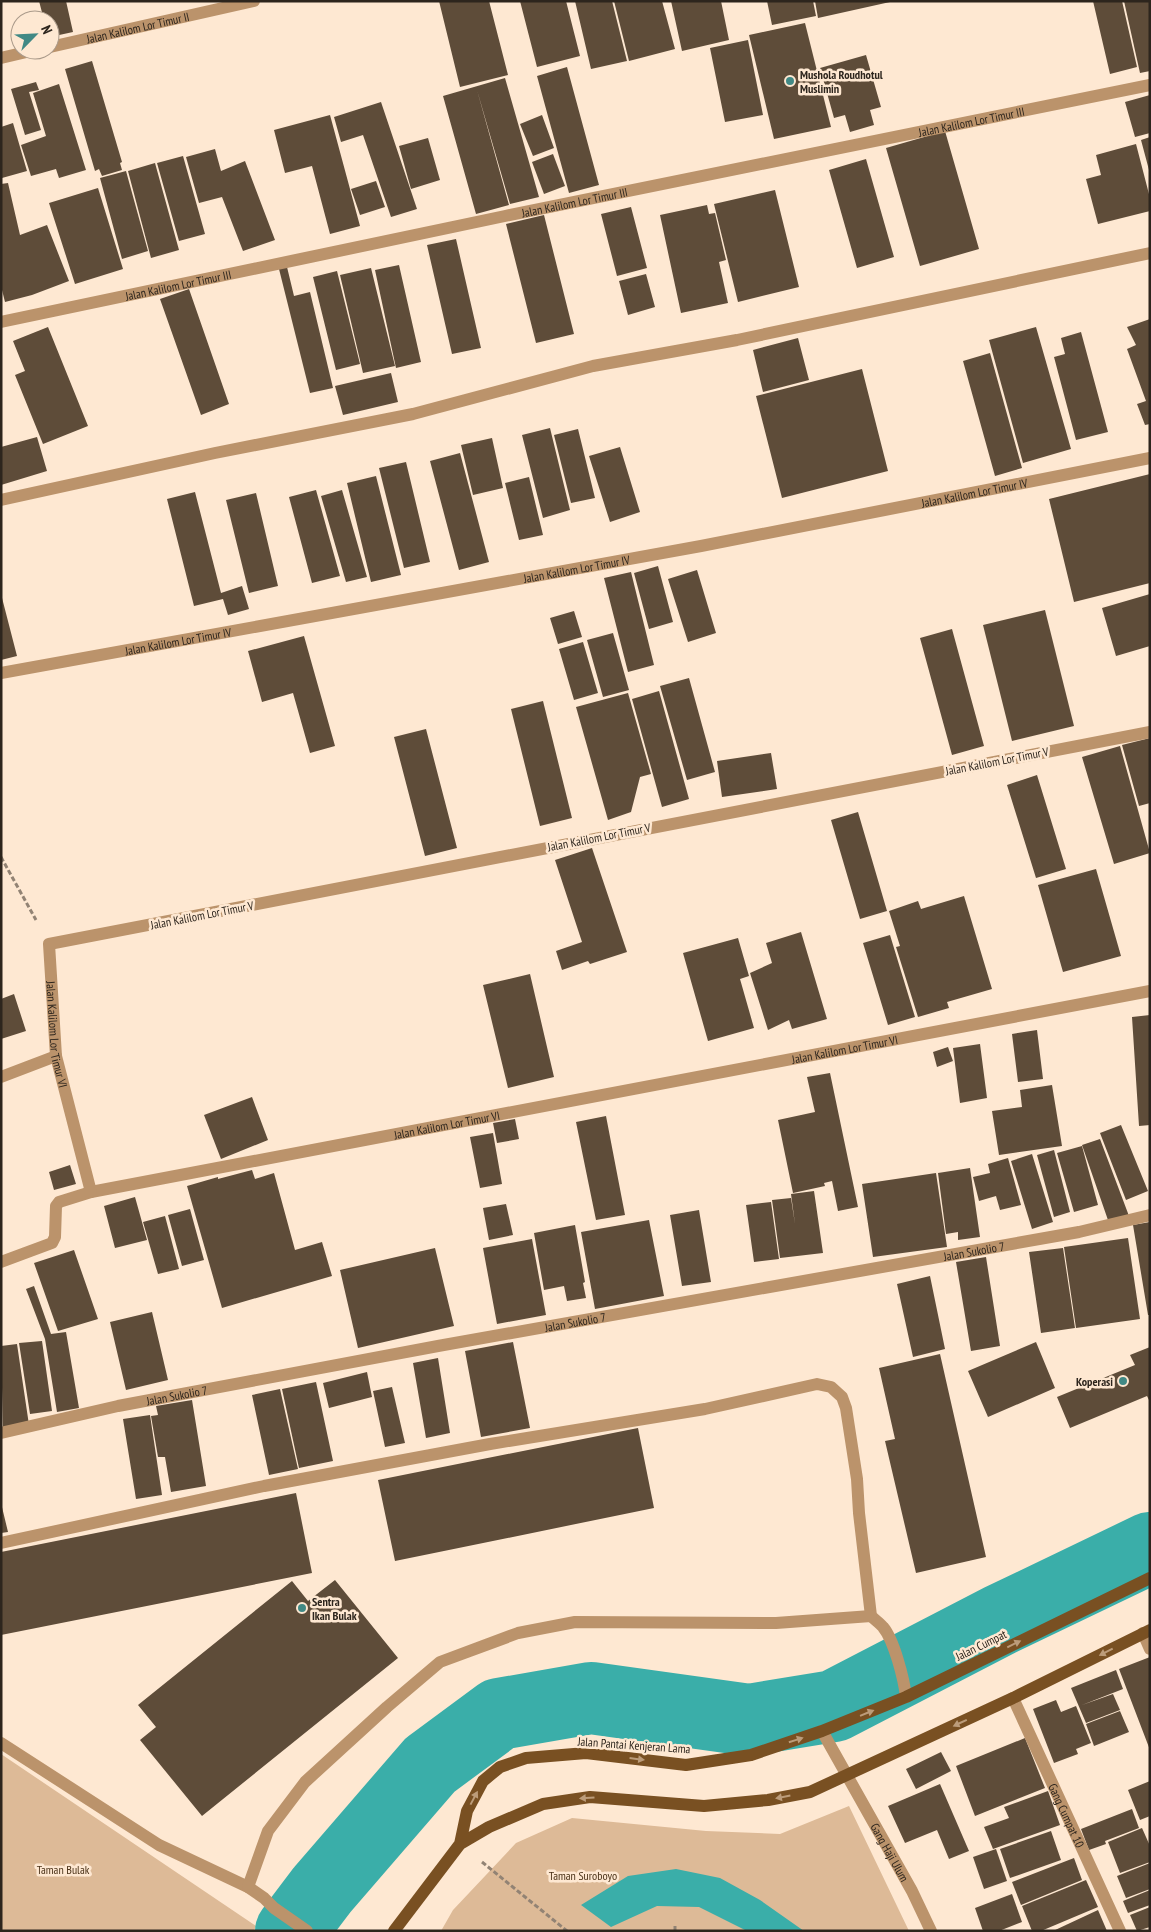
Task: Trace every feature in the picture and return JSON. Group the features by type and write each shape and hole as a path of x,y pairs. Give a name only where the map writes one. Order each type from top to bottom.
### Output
{"main road":[{"name":"Jalan Cumpat","path":"822,1731 906,1697 1150,1578"},
{"path":"846,1776 1013,1698 1146,1631"},
{"name":"Jalan Pantai Kenjeran Lama","path":"460,1844 467,1811 483,1781 500,1768 526,1758 586,1752 686,1765 751,1755 822,1731"},
{"name":"Jalan Pantai Kenjeran Lama","path":"394,1931 460,1844 496,1823 543,1804 590,1797 704,1806 731,1804 768,1800 810,1792 846,1776"}],"street":[{"name":"Jalan Kalilom Lor Timur II","path":"60,45 254,1"},
{"name":"Jalan Kalilom Lor Timur III","path":"1,322 505,216 1150,85"},
{"path":"1,500 215,452 414,414 593,366 737,340 1150,253"},
{"name":"Jalan Kalilom Lor Timur IV","path":"1,673 701,546 1150,458"},
{"name":"Jalan Kalilom Lor Timur V","path":"49,944 1150,732"},
{"name":"Jalan Kalilom Lor Timur VI","path":"49,944 56,1056 91,1192 1150,991"},
{"path":"1,1077 56,1056"},
{"path":"1,1262 52,1243 55,1237 56,1206 59,1202 91,1192"},
{"name":"Jalan Sukolio 7","path":"1,1433 127,1404 438,1346 1079,1232 1150,1215"},
{"path":"1,1543 274,1485 490,1444 705,1409 817,1384 831,1387 842,1397 846,1408 858,1478 859,1513 871,1616 884,1627 903,1673 906,1697"},
{"path":"248,1887 268,1831 305,1782 387,1707 440,1662 518,1633 574,1622 776,1623 871,1616"},
{"path":"1146,1631 1150,1649"},
{"name":"Gang Cumpat 10","path":"1013,1698 1120,1931"},
{"name":"Gang Haji Ulum","path":"822,1731 912,1891 931,1931"},
{"path":"1,1743 159,1845 248,1887 307,1931"}],"path":[{"path":"1,857 49,944"},
{"path":"460,1844 567,1931"},
{"path":"675,1926 676,1931"}],"green space":[{"name":"Taman Bulak","path":"1,1754 256,1926 254,1931 1,1931"},
{"name":"Taman Suroboyo","path":"849,1806 909,1931 441,1931 453,1910 516,1843 572,1818 706,1831 780,1834"}],"water":[{"path":"676,1869 720,1878 760,1900 804,1931 747,1931 699,1907 657,1906 611,1927 581,1905 628,1876"}],"building":[{"path":"39,1 66,1 73,32 60,35 60,10 41,10"},
{"path":"439,1 489,1 508,75 460,87"},
{"path":"520,1 566,1 580,56 537,67"},
{"path":"575,1 612,1 627,61 591,69"},
{"path":"614,1 662,1 675,49 629,61"},
{"path":"671,1 721,1 729,40 682,51"},
{"path":"767,1 813,1 816,16 772,25"},
{"path":"815,1 890,1 890,2 818,18"},
{"path":"1093,1 1122,1 1137,67 1110,74"},
{"path":"1124,1 1150,1 1150,71 1140,73"},
{"name":"Mushola Roudhotul Muslimin","path":"805,23 831,127 774,139 749,35"},
{"path":"748,40 763,115 725,122 710,48"},
{"path":"866,55 881,107 870,110 874,125 850,132 845,115 834,118 820,68"},
{"path":"92,61 122,162 120,163 122,170 102,176 99,169 95,171 65,69"},
{"path":"567,67 599,185 569,193 537,76"},
{"path":"505,78 539,197 510,204 477,90 509,205 476,214 443,96"},
{"path":"36,82 39,90 29,92 41,130 25,135 11,89"},
{"path":"59,84 86,170 59,178 56,169 31,176 21,145 46,136 33,93"},
{"path":"1150,95 1150,133 1135,137 1125,102"},
{"path":"381,102 417,209 391,217 363,135 341,142 334,117"},
{"path":"330,115 360,226 330,234 312,166 285,173 274,130"},
{"path":"542,115 554,148 533,156 520,124"},
{"path":"13,123 27,171 2,178 1,127"},
{"path":"945,131 979,249 920,266 886,148"},
{"path":"1150,137 1150,170 1149,170 1141,140"},
{"path":"428,138 440,180 411,189 399,146"},
{"path":"1136,144 1150,198 1150,211 1098,224 1086,179 1101,175 1096,155"},
{"path":"215,149 221,171 245,161 275,240 243,251 222,197 199,203 186,157"},
{"path":"553,154 565,186 544,194 532,162"},
{"path":"183,156 205,234 179,241 157,163"},
{"path":"866,159 894,257 857,268 829,170"},
{"path":"155,163 179,250 151,258 128,171"},
{"path":"126,171 148,251 122,259 100,178"},
{"path":"376,181 385,207 360,215 351,189"},
{"path":"8,183 20,235 47,225 69,281 32,295 5,302 1,286 1,184"},
{"path":"98,188 123,269 75,284 49,203"},
{"path":"775,190 799,287 738,302 714,204"},
{"path":"707,205 709,214 715,213 726,260 719,262 728,303 681,313 660,215"},
{"path":"631,207 647,268 617,276 601,214"},
{"path":"544,215 574,334 536,343 506,224"},
{"path":"456,239 481,348 452,354 427,245"},
{"path":"399,265 421,362 396,368 375,270"},
{"path":"287,267 294,296 310,292 333,388 310,393 279,269"},
{"path":"371,268 395,366 363,373 340,275"},
{"path":"337,271 360,364 336,370 313,277"},
{"path":"646,274 655,307 628,315 619,281"},
{"path":"189,289 229,404 201,415 160,299"},
{"path":"1150,319 1150,424 1145,425 1137,404 1146,401 1127,349 1136,345 1127,327"},
{"path":"48,327 88,426 43,444 15,375 25,371 13,341"},
{"path":"1036,327 1071,449 1023,463 989,340"},
{"path":"1081,332 1108,432 1076,440 1054,357 1065,354 1061,338"},
{"path":"798,338 809,380 763,392 753,350"},
{"path":"990,353 1022,468 995,476 963,361"},
{"path":"862,369 888,471 782,498 756,396"},
{"path":"391,373 398,402 343,415 335,386"},
{"path":"550,428 570,510 543,518 522,435"},
{"path":"578,429 595,498 571,503 554,435"},
{"path":"37,437 47,471 1,485 1,447"},
{"path":"492,438 503,488 473,495 461,445"},
{"path":"620,447 640,512 610,522 589,456"},
{"path":"460,453 489,562 459,570 430,461"},
{"path":"406,462 430,562 404,568 379,468"},
{"path":"1150,474 1150,583 1074,602 1049,499"},
{"path":"376,476 401,575 371,582 347,483"},
{"path":"529,477 543,535 519,540 505,483"},
{"path":"316,490 340,576 312,583 289,497"},
{"path":"342,490 367,577 346,582 321,496"},
{"path":"195,492 221,593 242,586 249,609 228,615 223,599 194,606 167,499"},
{"path":"256,493 278,586 249,593 226,500"},
{"path":"658,566 673,622 649,629 634,573"},
{"path":"697,570 716,633 688,642 668,579"},
{"path":"631,572 654,665 628,672 604,578"},
{"path":"1,594 17,656 1,660"},
{"path":"1150,594 1150,646 1116,656 1102,608"},
{"path":"1045,610 1074,726 1012,741 983,625"},
{"path":"574,611 582,637 558,644 550,618"},
{"path":"952,629 984,746 952,755 920,638"},
{"path":"613,633 629,690 603,697 587,640"},
{"path":"304,636 335,746 310,753 293,693 262,702 248,651"},
{"path":"583,642 598,693 574,700 559,649"},
{"path":"689,678 715,772 687,780 660,686"},
{"path":"659,691 689,799 662,807 632,699"},
{"path":"628,693 651,774 640,777 631,812 608,820 576,707"},
{"path":"543,701 572,818 540,826 511,709"},
{"path":"426,729 457,848 425,856 394,737"},
{"path":"1150,738 1150,803 1139,806 1122,745"},
{"path":"1120,746 1150,853 1114,864 1082,757"},
{"path":"771,753 777,789 722,797 717,761"},
{"path":"1037,775 1066,869 1036,878 1007,785"},
{"path":"858,812 887,911 860,919 831,820"},
{"path":"592,848 627,952 590,964 588,961 562,970 556,951 582,942 555,860"},
{"path":"1096,869 1121,956 1063,972 1038,885"},
{"path":"964,896 992,989 947,1002 949,1008 918,1017 896,947 900,946 889,911 918,901 921,909"},
{"path":"801,932 827,1019 792,1029 789,1020 768,1030 750,973 772,963 766,943"},
{"path":"890,935 915,1017 888,1025 863,943"},
{"path":"738,938 749,976 740,979 754,1028 708,1041 683,953"},
{"path":"530,974 554,1077 508,1088 483,985"},
{"path":"14,994 26,1031 1,1039 1,999"},
{"path":"1150,1015 1150,1125 1139,1126 1132,1017"},
{"path":"1037,1030 1043,1079 1018,1082 1012,1034"},
{"path":"980,1044 987,1098 960,1103 953,1048"},
{"path":"948,1047 953,1061 937,1067 933,1052"},
{"path":"830,1073 858,1207 838,1211 832,1181 824,1183 825,1186 793,1193 778,1120 815,1112 807,1077"},
{"path":"1052,1085 1062,1146 999,1155 992,1111 1022,1107 1020,1090"},
{"path":"252,1097 268,1140 221,1159 204,1115"},
{"path":"606,1116 625,1215 596,1220 576,1122"},
{"path":"515,1119 519,1139 497,1143 493,1123"},
{"path":"1121,1125 1148,1191 1126,1200 1100,1133"},
{"path":"493,1133 502,1184 480,1188 470,1137"},
{"path":"1100,1139 1129,1216 1109,1223 1082,1145"},
{"path":"1082,1146 1098,1205 1074,1212 1057,1153"},
{"path":"1054,1150 1070,1212 1054,1217 1037,1155"},
{"path":"1032,1154 1053,1222 1032,1229 1011,1161"},
{"path":"1008,1158 1021,1205 1000,1210 996,1196 979,1201 973,1177 990,1173 988,1164"},
{"path":"70,1165 76,1184 54,1190 49,1172"},
{"path":"970,1168 980,1237 958,1240 958,1232 946,1234 938,1173"},
{"path":"252,1170 255,1179 274,1173 295,1250 322,1242 332,1276 222,1308 187,1186"},
{"path":"936,1173 947,1247 873,1257 862,1184"},
{"path":"814,1191 823,1253 780,1258 772,1200 791,1198 795,1224 791,1194"},
{"path":"135,1197 147,1240 115,1248 104,1206"},
{"path":"771,1202 779,1259 754,1262 746,1205"},
{"path":"506,1204 513,1235 489,1240 483,1208"},
{"path":"190,1209 204,1260 182,1266 168,1215"},
{"path":"699,1210 711,1282 682,1286 670,1215"},
{"path":"165,1216 179,1269 158,1274 143,1222"},
{"path":"649,1220 664,1296 595,1309 581,1232"},
{"path":"1150,1222 1150,1315 1148,1315 1133,1225"},
{"path":"575,1225 586,1298 567,1301 564,1286 544,1290 534,1233"},
{"path":"1128,1238 1140,1319 1076,1328 1064,1247"},
{"path":"532,1239 546,1315 497,1324 483,1248"},
{"path":"435,1248 454,1326 358,1348 340,1270"},
{"path":"1063,1248 1075,1328 1041,1333 1029,1252"},
{"path":"74,1250 98,1319 58,1331 34,1263"},
{"path":"986,1257 1000,1346 971,1351 956,1262"},
{"path":"930,1276 945,1349 913,1357 897,1284"},
{"path":"34,1286 51,1334 66,1332 79,1408 57,1412 45,1339 26,1289"},
{"path":"152,1312 168,1380 126,1390 110,1322"},
{"path":"42,1341 52,1411 30,1414 19,1343"},
{"path":"513,1342 530,1428 481,1437 465,1351"},
{"path":"1036,1342 1055,1388 988,1417 968,1371"},
{"path":"17,1344 29,1425 3,1429 1,1346"},
{"name":"Koperasi","path":"1150,1347 1150,1402 1147,1396 1070,1428 1057,1397 1135,1365 1130,1355"},
{"path":"940,1354 986,1557 916,1573 885,1441 895,1439 879,1368"},
{"path":"438,1358 450,1433 426,1438 413,1363"},
{"path":"367,1372 372,1397 329,1408 323,1383"},
{"path":"316,1382 333,1461 299,1468 282,1389"},
{"path":"392,1387 405,1443 385,1447 373,1391"},
{"path":"280,1389 298,1469 269,1475 252,1395"},
{"path":"192,1400 206,1486 171,1492 165,1457 158,1457 151,1416 158,1415 156,1406"},
{"path":"150,1415 162,1495 136,1499 123,1419"},
{"path":"638,1428 654,1508 395,1561 378,1480"},
{"path":"296,1493 312,1573 1,1635 1,1552"},
{"path":"1,1503 8,1532 1,1533"},
{"path":"335,1580 398,1658 202,1816 140,1740 156,1727 138,1705 292,1581 308,1601"},
{"path":"1150,1657 1150,1750 1119,1669"},
{"path":"1116,1670 1123,1689 1082,1705 1113,1694 1120,1710 1086,1723 1071,1688"},
{"path":"1056,1700 1061,1712 1076,1706 1091,1743 1076,1749 1078,1754 1054,1763 1033,1709"},
{"path":"1120,1711 1129,1732 1094,1746 1086,1724"},
{"path":"1025,1738 1045,1788 975,1816 956,1766"},
{"path":"941,1752 951,1771 916,1789 906,1769"},
{"path":"1150,1781 1150,1816 1140,1820 1128,1790"},
{"path":"940,1784 969,1851 949,1859 937,1830 905,1843 888,1806"},
{"path":"1048,1791 1060,1825 993,1849 984,1827 1009,1818 1004,1807"},
{"path":"1132,1809 1139,1828 1105,1841 1106,1844 1089,1850 1081,1829"},
{"path":"1142,1828 1150,1846 1150,1862 1120,1873 1108,1842"},
{"path":"1051,1831 1061,1860 1010,1878 1000,1849"},
{"path":"996,1849 1007,1881 984,1889 973,1857"},
{"path":"1074,1858 1082,1880 1021,1905 1012,1882"},
{"path":"1150,1863 1150,1889 1126,1898 1117,1876"},
{"path":"1086,1880 1098,1907 1041,1931 1032,1931 1022,1906"},
{"path":"1150,1890 1150,1905 1128,1913 1123,1901"},
{"path":"1012,1894 1022,1922 999,1931 983,1931 975,1908"},
{"path":"1150,1907 1150,1927 1137,1931 1130,1915"},
{"path":"1098,1910 1107,1931 1053,1931"}],"waterway":[{"path":"291,1931 322,1890 430,1765 499,1714 591,1698 749,1720 834,1706 1000,1620 1150,1548"}],"place":[{"name":"Mushola Roudhotul Muslimin","path":"790,81"},
{"name":"Koperasi","path":"1123,1381"},
{"name":"Sentra Ikan Bulak","path":"302,1608"}]}
